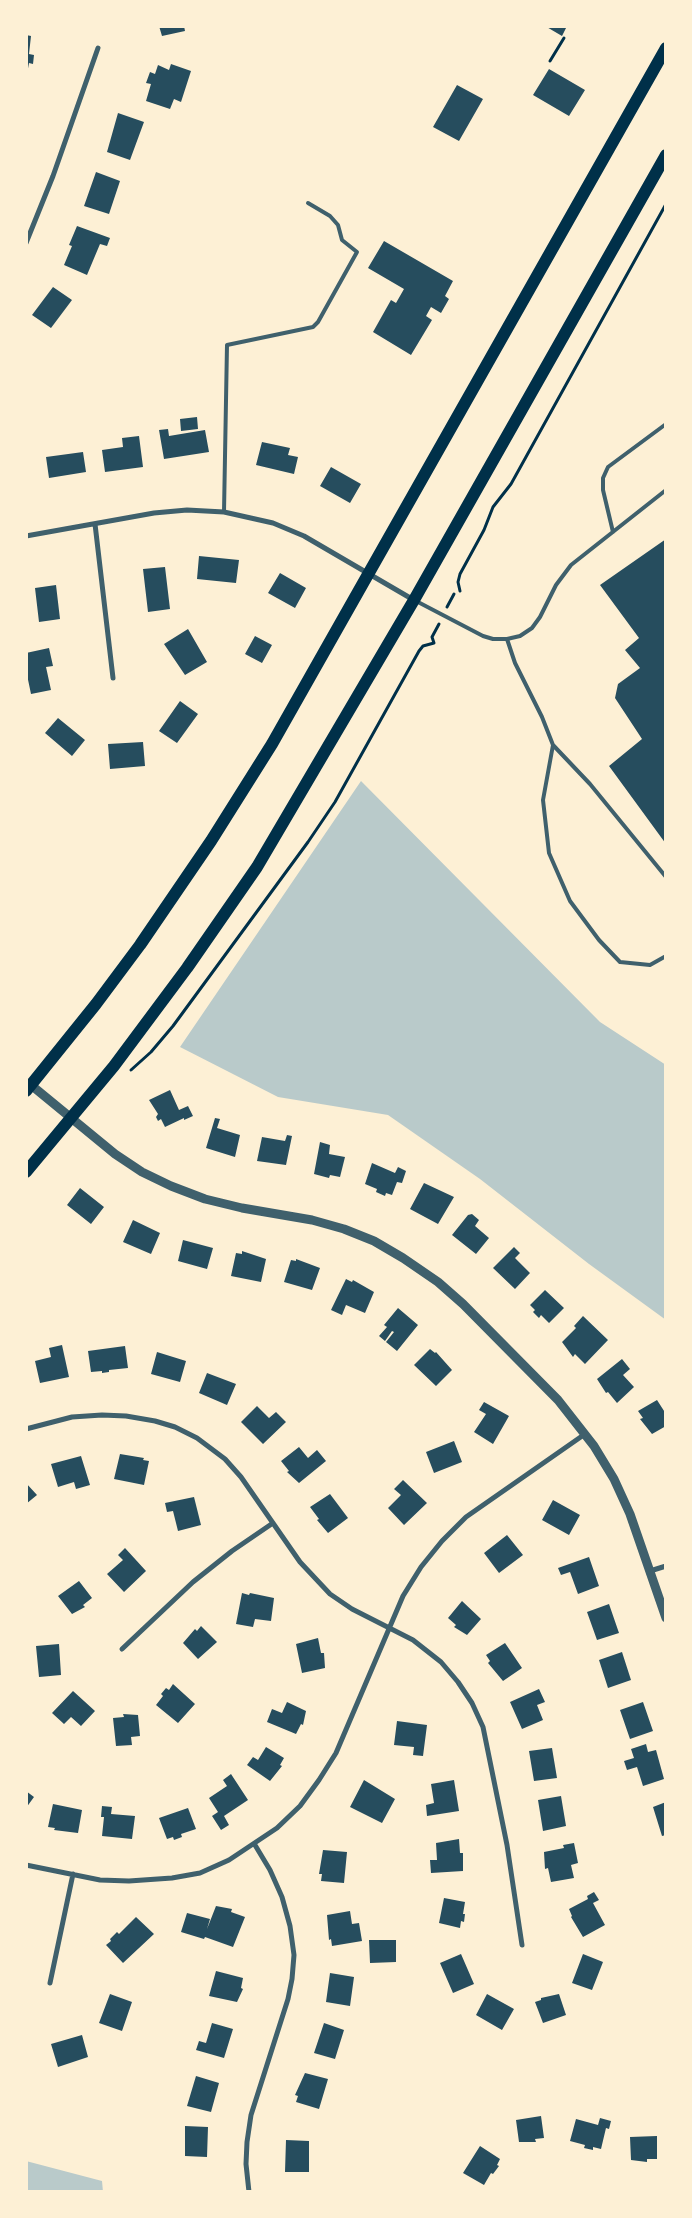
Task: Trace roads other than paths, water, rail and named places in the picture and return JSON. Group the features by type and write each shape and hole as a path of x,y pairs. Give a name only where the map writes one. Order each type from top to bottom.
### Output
{"main road":[{"path":"28,1085 118,974 211,841 272,744 666,48"},
{"path":"26,1172 114,1066 239,895 414,600 666,155"}],"street":[{"path":"26,243 53,176 98,48"},
{"path":"26,536 154,513 187,510 224,512 273,524 304,536 414,600"},
{"path":"95,524 113,678"},
{"path":"28,1085 115,1154 142,1172 171,1186 205,1199 242,1208 312,1220 344,1229 374,1241 438,1282 463,1304 558,1400 585,1433 614,1479 630,1514 666,1618"},
{"path":"26,1429 72,1417 102,1415 155,1421 175,1427 197,1438 225,1459 242,1477 310,1575 330,1594 352,1609 413,1640 442,1662 472,1703 483,1727 507,1845 522,1945"},
{"path":"26,1865 100,1880 129,1882 172,1878 200,1873 229,1860 277,1828 300,1806 336,1753 402,1596 421,1567 442,1541 466,1517 585,1433"},
{"path":"122,1650 192,1582 232,1551 273,1523"},
{"path":"650,1571 666,1566"},
{"path":"250,2192 246,2164 251,2116 288,1999 294,1955 290,1926 282,1897 270,1870 254,1845"},
{"path":"50,1983 73,1874"}],"lane":[{"path":"224,512 227,345 312,327 318,322 357,252 342,240 338,225 330,216 308,203"},
{"path":"613,532 603,490 603,478 608,467 666,424"},
{"path":"414,600 483,636 494,639 520,636 532,628 540,618 556,585 571,565 666,490"},
{"path":"507,639 515,663 542,717 553,745 590,784 666,878"},
{"path":"553,745 543,800 549,853 570,901 599,940 620,962 650,965 666,956"}]}
